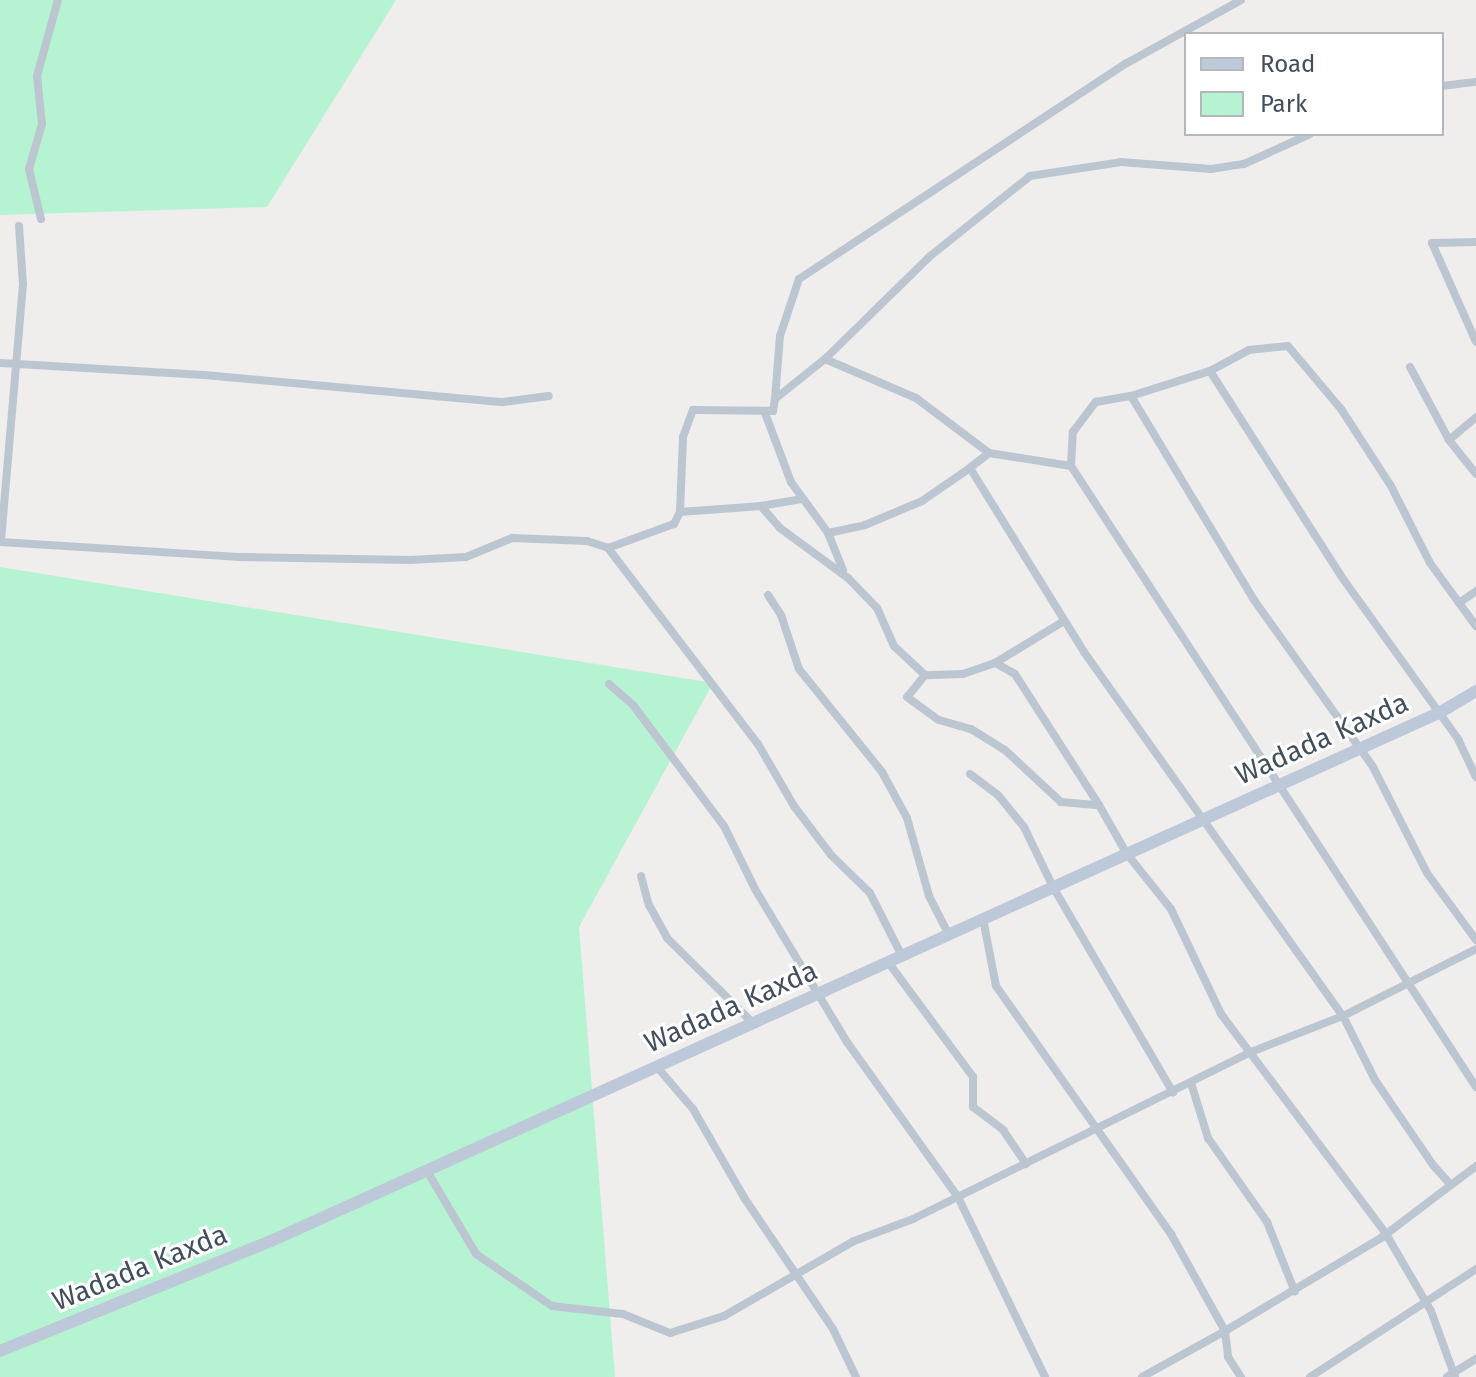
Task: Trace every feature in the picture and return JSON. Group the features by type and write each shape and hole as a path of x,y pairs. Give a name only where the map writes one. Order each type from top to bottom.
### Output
{"street":[{"path":"41,219 29,169 42,124 37,76 58,0"},
{"path":"608,548 674,524 680,512 683,437 693,410 773,411 780,336 799,279 1127,63 1241,0"},
{"path":"1444,86 1476,82"},
{"path":"775,399 825,359 929,257 1030,176 1121,162 1211,169 1244,164 1306,136"},
{"path":"19,226 23,284 13,363 1,542 238,557 410,560 466,557 512,538 587,541 608,548 758,744 794,806 831,855 870,893 902,956"},
{"path":"1476,242 1432,243 1476,342"},
{"path":"1476,626 1430,563 1391,486 1341,409 1288,346 1249,350 1210,371 1131,396 1096,402 1073,432 1071,466 1279,785 1412,981 1476,1087"},
{"path":"825,359 916,398 989,453 1071,466"},
{"path":"0,363 503,402 549,396"},
{"path":"1410,367 1449,440 1476,474"},
{"path":"1210,371 1341,576 1439,713 1476,777"},
{"path":"1131,396 1196,510 1359,749 1427,873 1476,940"},
{"path":"765,413 802,499 828,533 848,578"},
{"path":"1449,440 1476,417"},
{"path":"828,533 865,525 922,501 989,453"},
{"path":"970,468 1064,621 1343,1016 1375,1080 1451,1185"},
{"path":"680,512 761,506 802,499"},
{"path":"761,506 780,528 848,578 877,608 894,646 925,675 963,674 995,663 1064,621"},
{"path":"1459,603 1476,591"},
{"path":"768,595 781,615 799,669 882,772 907,818 925,885 949,935"},
{"path":"995,663 1015,674 1127,854 1171,909 1221,1014 1386,1234 1425,1300 1452,1376 1476,1359"},
{"path":"925,675 907,697 939,720 971,729 1005,750 1061,802 1099,805"},
{"path":"609,684 633,705 724,826 755,889 822,992 883,1099 958,1197 1045,1377"},
{"name":"Wadada Kaxda","path":"0,1351 427,1171 1439,713 1476,691"},
{"path":"970,774 998,795 1024,827 1053,887 1173,1092"},
{"path":"641,876 649,905 667,938 753,1023"},
{"path":"983,919 996,986 1101,1129 1171,1234 1225,1331 1228,1357 1241,1377"},
{"path":"427,1171 476,1254 552,1306 623,1314 670,1333 724,1316 799,1276 854,1241 958,1197 1101,1129 1251,1052 1343,1016 1476,949"},
{"path":"888,962 973,1077 973,1107 1003,1130 1026,1164"},
{"path":"657,1067 693,1109 745,1199 799,1276 856,1377"},
{"path":"1191,1083 1208,1138 1267,1222 1295,1292"},
{"path":"1142,1377 1295,1292 1386,1234 1476,1166"},
{"path":"1310,1377 1476,1269"}],"green space":[{"path":"0,0 396,0 267,207 0,215"},
{"path":"0,567 713,683 579,927 615,1377 0,1377"}]}
